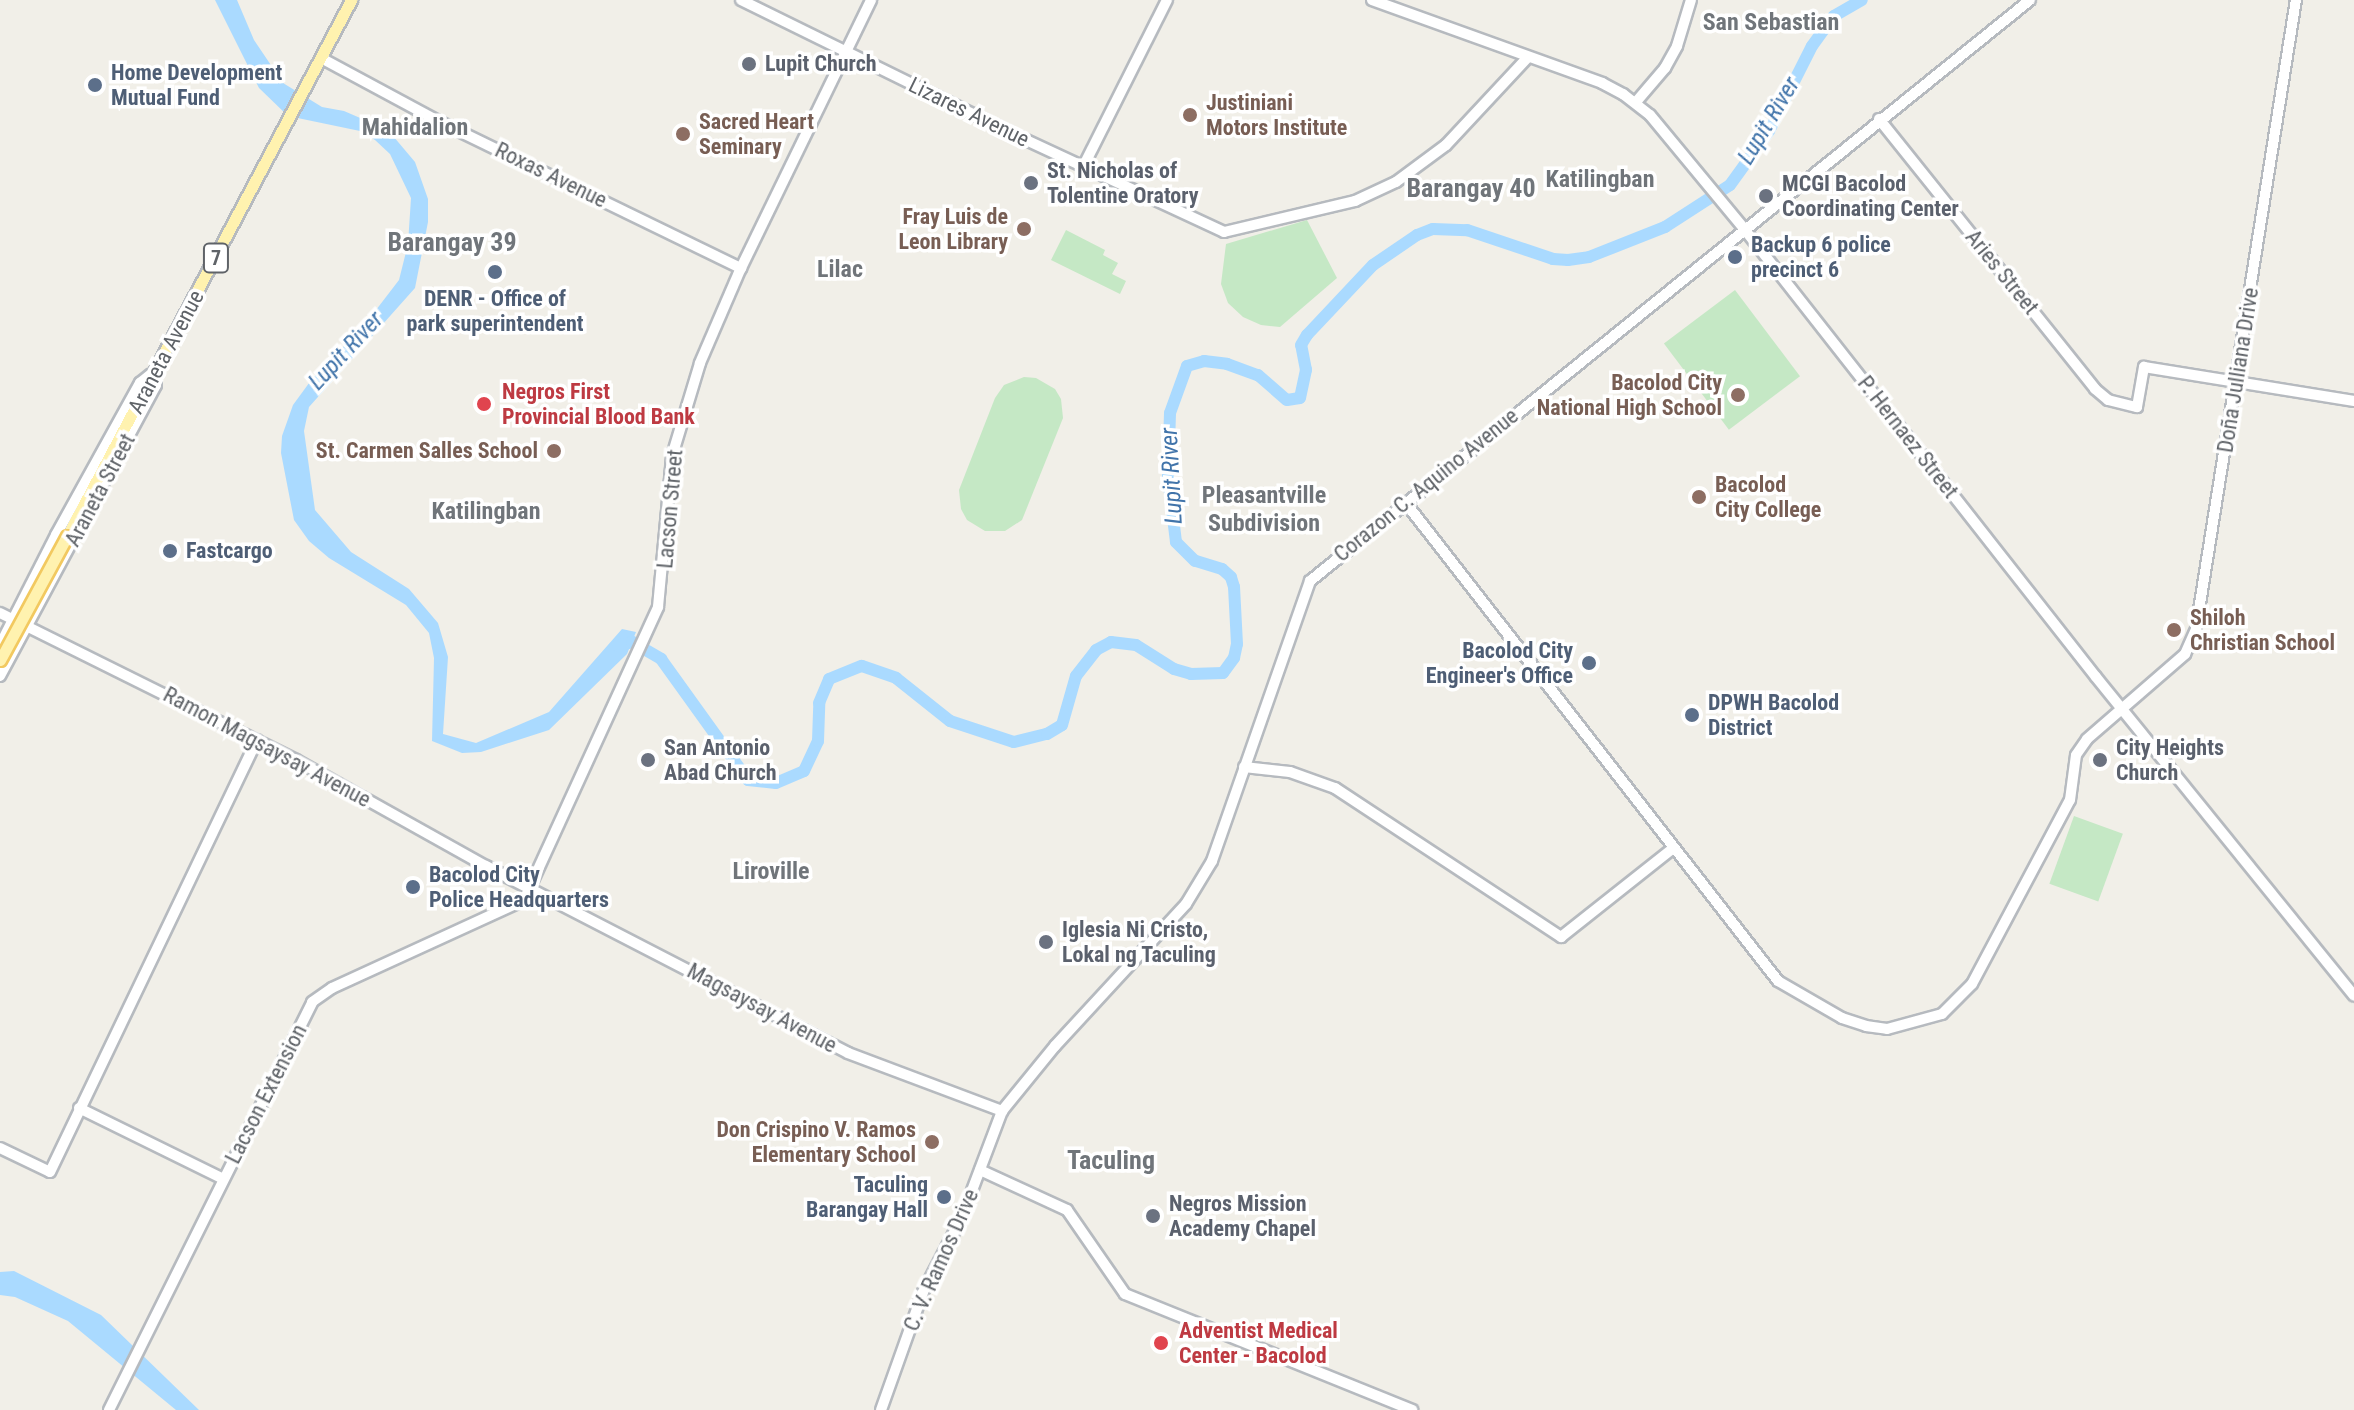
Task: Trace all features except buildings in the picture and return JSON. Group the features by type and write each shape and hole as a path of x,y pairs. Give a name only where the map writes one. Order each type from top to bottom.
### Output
{"main road":[{"name":"Araneta Avenue","path":"0,660 351,0"}],"street":[{"name":"Lizares Avenue","path":"741,0 1083,167 1224,232 1355,201 1396,182 1446,145 1527,58"},
{"name":"Lacson Street","path":"530,888 662,595 672,456 700,363 741,268 871,0"},
{"path":"1083,167 1167,0"},
{"name":"P. Hernaez Street","path":"1372,0 1602,83 1636,102 1745,230 2121,708 2354,996"},
{"path":"1636,102 1665,68 1677,46 1691,0"},
{"name":"Corazon C. Aquino Avenue","path":"1002,1111 1037,1067 1189,899 1221,840 1304,589 1317,573 2030,0"},
{"name":"Doña Julliana Drive","path":"1405,502 1772,975 1842,1018 1866,1026 1887,1029 1942,1014 1972,984 2070,800 2076,755 2121,708 2185,654 2196,629 2296,0"},
{"name":"Roxas Avenue","path":"321,58 438,121 741,268"},
{"name":"Aries Street","path":"1879,119 2095,389 2108,400 2137,407 2144,367 2235,384"},
{"path":"1095,147 1096,173"},
{"name":"Araneta Street","path":"0,645 140,383 156,371"},
{"name":"Araneta Street","path":"0,676 156,385 156,371"},
{"path":"2235,384 2354,401"},
{"name":"Ramon Magsaysay Avenue","path":"0,613 257,740 530,888"},
{"path":"0,1148 50,1172 257,740"},
{"path":"1244,767 1278,769 1327,784 1561,937 1672,849"},
{"name":"Magsaysay Avenue","path":"530,888 848,1053 1002,1111"},
{"name":"Lacson Extension","path":"109,1410 306,1013 318,996 519,904 530,888"},
{"path":"79,1108 223,1179"},
{"name":"C. V. Ramos Drive","path":"881,1410 923,1292 962,1217 1002,1111"},
{"path":"980,1170 1067,1210 1125,1294 1412,1410"}],"green space":[{"path":"1307,220 1337,278 1280,327 1261,325 1243,317 1228,303 1221,284 1226,244"},
{"path":"1066,230 1105,250 1103,255 1118,263 1112,274 1126,281 1120,294 1051,260"},
{"path":"1735,290 1800,376 1729,430 1664,344"},
{"path":"1024,377 1036,378 1055,389 1061,399 1063,418 1022,520 1005,531 985,531 967,520 961,509 959,490 995,398 1004,385"},
{"path":"2074,816 2123,834 2098,901 2049,884"}],"water":[{"path":"215,0 237,0 254,40 283,83 322,107 344,111 388,130 415,162 428,199 428,222 415,288 309,407 304,431 315,510 351,552 409,589 438,623 448,657 443,734 476,743 549,712 622,629 636,632 627,654 549,730 481,752 462,753 432,741 434,658 429,633 406,605 329,558 309,541 294,520 281,453 282,436 293,405 312,379 366,323 399,280 408,244 411,198 390,154 375,140 360,131 288,116 259,88"},
{"path":"14,1271 101,1315 199,1410 176,1410 68,1321 15,1297 0,1295 0,1272"}],"waterway":[{"name":"Lupit River","path":"618,646 632,642 661,659 748,780 776,783 804,771 818,741 819,703 829,679 862,666 896,678 950,721 1014,742 1047,734 1062,725 1076,676 1096,650 1111,642 1136,645 1174,669 1191,674 1223,673 1234,658 1237,644 1234,587 1231,577 1222,569 1195,561 1176,542 1168,477 1170,413 1187,366 1204,361 1227,364 1258,375 1287,400 1300,398 1306,370 1301,345 1307,335 1373,265 1417,235 1433,229 1467,230 1553,259 1568,260 1589,257 1665,227 1730,185 1769,131 1812,46 1834,16 1862,0"}],"place":[{"name":"Lupit Church","path":"749,64"},
{"name":"Home Development Mutual Fund","path":"95,85"},
{"name":"Justiniani Motors Institute","path":"1190,115"},
{"name":"Sacred Heart Seminary","path":"683,134"},
{"name":"St. Nicholas of Tolentine Oratory","path":"1031,183"},
{"name":"MCGI Bacolod Coordinating Center","path":"1766,196"},
{"name":"Fray Luis de Leon Library","path":"1024,229"},
{"name":"Backup 6 police precinct 6","path":"1735,257"},
{"name":"DENR - Office of park superintendent","path":"495,272"},
{"name":"Bacolod City National High School","path":"1738,395"},
{"name":"Negros First Provincial Blood Bank","path":"484,404"},
{"name":"St. Carmen Salles School","path":"554,451"},
{"name":"Bacolod City College","path":"1699,497"},
{"name":"Fastcargo","path":"170,551"},
{"name":"Shiloh Christian School","path":"2174,630"},
{"name":"Bacolod City Engineer's Office","path":"1589,663"},
{"name":"DPWH Bacolod District","path":"1692,715"},
{"name":"San Antonio Abad Church","path":"648,760"},
{"name":"City Heights Church","path":"2100,760"},
{"name":"Bacolod City Police Headquarters","path":"413,887"},
{"name":"Iglesia Ni Cristo, Lokal ng Taculing","path":"1046,942"},
{"name":"Don Crispino V. Ramos Elementary School","path":"932,1142"},
{"name":"Taculing Barangay Hall","path":"944,1197"},
{"name":"Negros Mission Academy Chapel","path":"1153,1216"},
{"name":"Adventist Medical Center - Bacolod","path":"1161,1343"}],"district":[{"name":"San Sebastian","path":"1771,23"},
{"name":"Mahidalion","path":"415,128"},
{"name":"Katilingban","path":"1600,180"},
{"name":"Barangay 40","path":"1471,189"},
{"name":"Barangay 39","path":"452,243"},
{"name":"Lilac","path":"840,270"},
{"name":"Pleasantville Subdivision","path":"1264,510"},
{"name":"Katilingban","path":"486,512"},
{"name":"Liroville","path":"771,872"},
{"name":"Taculing","path":"1111,1161"}]}
